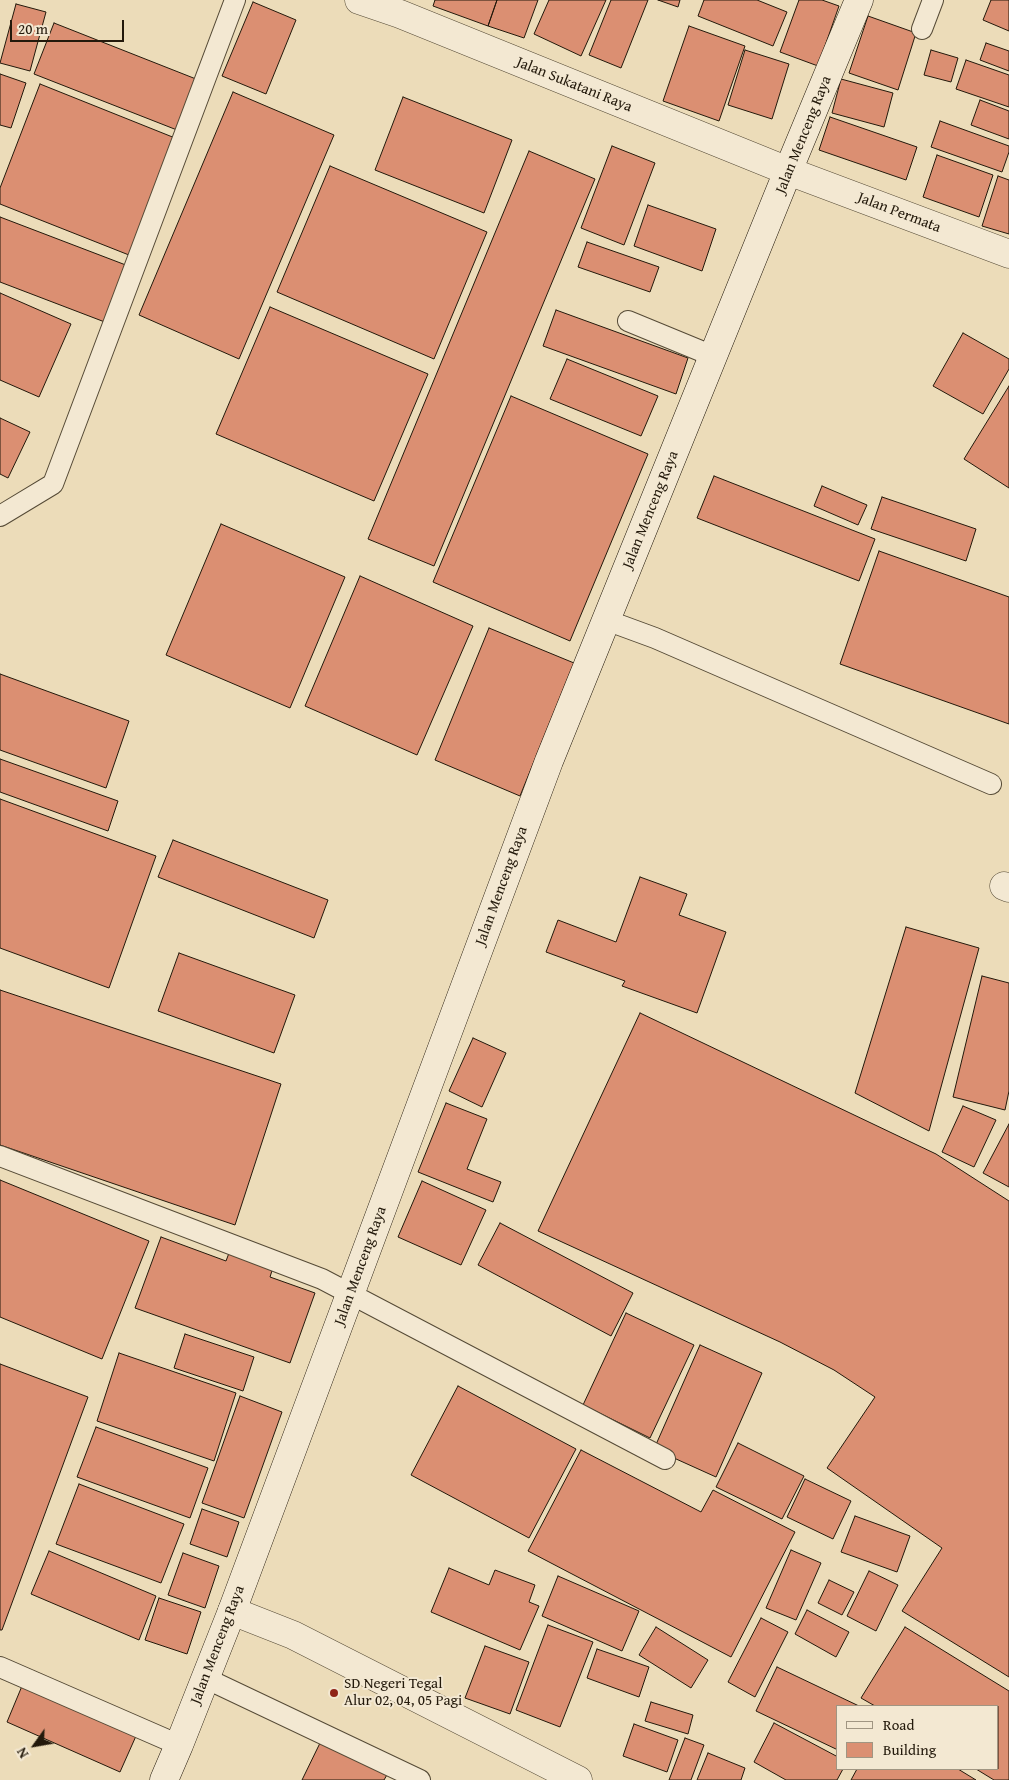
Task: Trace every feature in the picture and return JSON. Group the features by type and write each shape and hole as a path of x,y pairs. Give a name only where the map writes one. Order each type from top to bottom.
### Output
{"street":[{"name":"Jalan Sukatani Raya","path":"358,0 403,7 788,171"},
{"name":"Jalan Menceng Raya","path":"164,1780 232,1611 549,761 788,171 860,0"},
{"name":"Jalan Permata","path":"788,171 1009,254"},
{"path":"232,1611 293,1634 578,1780"}],"lane":[{"path":"0,516 53,484 235,0"},
{"path":"922,29 933,0"},
{"path":"628,321 713,356"},
{"path":"606,620 655,638 991,784"},
{"path":"0,1156 322,1279 665,1459"},
{"path":"0,1667 179,1745"},
{"path":"205,1678 420,1780"}],"building":[{"path":"435,0 497,0 488,26 433,6"},
{"path":"497,0 538,0 524,38 488,26"},
{"path":"549,0 606,0 581,56 534,34"},
{"path":"611,0 648,0 621,68 589,55"},
{"path":"658,0 680,0 678,7"},
{"path":"704,0 757,0 787,12 773,46 698,16"},
{"path":"799,0 822,0 839,6 818,66 780,52"},
{"path":"991,0 1009,0 1009,31 983,20"},
{"path":"253,2 296,20 266,94 222,76"},
{"path":"16,4 46,12 30,71 0,63"},
{"path":"868,16 916,33 898,90 849,73"},
{"path":"54,23 196,79 177,130 34,74"},
{"path":"689,26 745,46 719,121 663,101"},
{"path":"986,43 1009,51 1009,71 980,60"},
{"path":"745,50 789,64 772,119 728,105"},
{"path":"931,50 958,58 951,82 924,75"},
{"path":"966,60 1009,75 1009,107 956,89"},
{"path":"0,74 26,83 11,128 0,125"},
{"path":"841,79 893,93 884,127 832,113"},
{"path":"40,84 180,140 134,257 0,204 0,188"},
{"path":"233,92 334,135 239,359 139,315"},
{"path":"403,97 512,140 484,213 375,170"},
{"path":"980,100 1009,111 1009,139 971,125"},
{"path":"830,117 917,147 906,180 819,150"},
{"path":"940,121 1009,146 1009,152 1002,172 931,147"},
{"path":"612,146 655,163 624,245 581,228"},
{"path":"529,151 595,179 434,566 368,539"},
{"path":"937,155 993,175 979,217 923,197"},
{"path":"330,166 487,232 434,359 277,292"},
{"path":"998,176 1009,180 1009,234 982,226"},
{"path":"648,205 716,229 702,271 634,246"},
{"path":"0,217 131,267 110,324 0,282"},
{"path":"587,242 659,267 650,292 578,267"},
{"path":"0,293 71,324 39,397 0,380"},
{"path":"270,307 428,374 374,501 216,434"},
{"path":"556,310 688,358 676,394 543,346"},
{"path":"963,333 1009,359 1009,369 983,414 933,386"},
{"path":"567,359 658,396 641,436 550,399"},
{"path":"1009,386 1009,488 964,459"},
{"path":"511,396 648,454 570,641 433,582"},
{"path":"0,418 30,432 8,478 0,474"},
{"path":"714,476 875,539 859,581 697,518"},
{"path":"822,486 867,505 858,525 814,506"},
{"path":"882,497 976,529 966,561 871,529"},
{"path":"221,524 345,577 290,708 166,655"},
{"path":"879,551 1009,597 1009,724 840,664"},
{"path":"360,576 473,626 417,755 305,706"},
{"path":"489,628 574,663 520,796 435,760"},
{"path":"0,674 129,721 106,788 0,750"},
{"path":"0,759 118,801 108,831 0,792"},
{"path":"0,799 156,856 109,988 0,948"},
{"path":"173,840 328,900 314,938 158,877"},
{"path":"640,877 687,894 679,915 726,932 697,1013 622,986 625,981 546,952 558,920 616,942"},
{"path":"906,927 979,948 929,1131 855,1093"},
{"path":"179,953 295,995 274,1053 158,1011"},
{"path":"982,976 1009,983 1009,1091 1005,1110 953,1097"},
{"path":"0,990 281,1084 235,1225 0,1145"},
{"path":"640,1013 936,1154 1009,1201 1009,1677 902,1611 942,1548 827,1468 875,1397 834,1370 780,1342 538,1231"},
{"path":"473,1038 506,1053 482,1107 449,1091"},
{"path":"446,1103 487,1119 467,1169 501,1182 493,1202 418,1172"},
{"path":"963,1106 996,1120 974,1167 942,1152"},
{"path":"1009,1124 1009,1187 983,1173"},
{"path":"0,1180 149,1241 102,1359 0,1317"},
{"path":"422,1181 486,1210 461,1265 398,1237"},
{"path":"500,1223 633,1293 611,1336 478,1265"},
{"path":"161,1237 226,1261 232,1245 275,1261 270,1277 315,1293 290,1363 135,1308"},
{"path":"626,1313 694,1345 650,1438 583,1405"},
{"path":"185,1334 254,1357 243,1391 174,1368"},
{"path":"700,1345 762,1373 716,1477 654,1449"},
{"path":"119,1353 236,1393 214,1461 97,1421"},
{"path":"0,1364 88,1397 2,1630 0,1630"},
{"path":"458,1386 576,1449 529,1538 411,1475"},
{"path":"240,1396 282,1412 244,1518 202,1503"},
{"path":"96,1427 208,1468 190,1518 77,1477"},
{"path":"738,1443 804,1476 782,1519 716,1487"},
{"path":"581,1450 701,1512 713,1490 795,1532 731,1657 528,1551"},
{"path":"805,1479 851,1501 833,1539 787,1517"},
{"path":"79,1484 184,1524 161,1583 56,1544"},
{"path":"202,1509 239,1522 227,1557 190,1544"},
{"path":"855,1516 910,1536 897,1572 841,1552"},
{"path":"791,1550 821,1563 796,1620 766,1608"},
{"path":"49,1551 156,1596 139,1640 31,1594"},
{"path":"183,1553 219,1566 205,1608 168,1595"},
{"path":"449,1568 489,1585 495,1570 535,1585 529,1602 539,1606 520,1650 431,1612"},
{"path":"869,1571 898,1585 876,1631 847,1616"},
{"path":"558,1576 639,1611 622,1651 542,1616"},
{"path":"829,1580 854,1592 842,1615 818,1603"},
{"path":"159,1598 201,1612 187,1654 145,1640"},
{"path":"807,1610 849,1632 836,1657 795,1634"},
{"path":"761,1618 788,1632 755,1697 728,1682"},
{"path":"548,1625 593,1642 560,1727 516,1710"},
{"path":"656,1627 708,1660 691,1688 639,1655"},
{"path":"905,1627 1009,1691 1009,1780 994,1780 978,1770 999,1770 999,1705 873,1705 861,1698"},
{"path":"485,1646 529,1662 510,1714 465,1698"},
{"path":"597,1649 649,1667 639,1697 587,1678"},
{"path":"777,1667 857,1705 836,1705 836,1749 756,1711"},
{"path":"22,1686 136,1736 120,1772 7,1722"},
{"path":"651,1702 693,1715 688,1734 645,1721"},
{"path":"774,1723 836,1756 836,1770 842,1770 837,1780 786,1780 754,1762"},
{"path":"634,1724 678,1740 667,1772 623,1756"},
{"path":"685,1738 704,1745 691,1780 669,1780"},
{"path":"321,1741 388,1773 384,1780 302,1780"},
{"path":"708,1753 745,1768 741,1780 697,1780"},
{"path":"856,1770 960,1770 976,1780 851,1780"}],"place":[{"name":"SD Negeri Tegal Alur 02, 04, 05 Pagi","path":"334,1693"}]}
